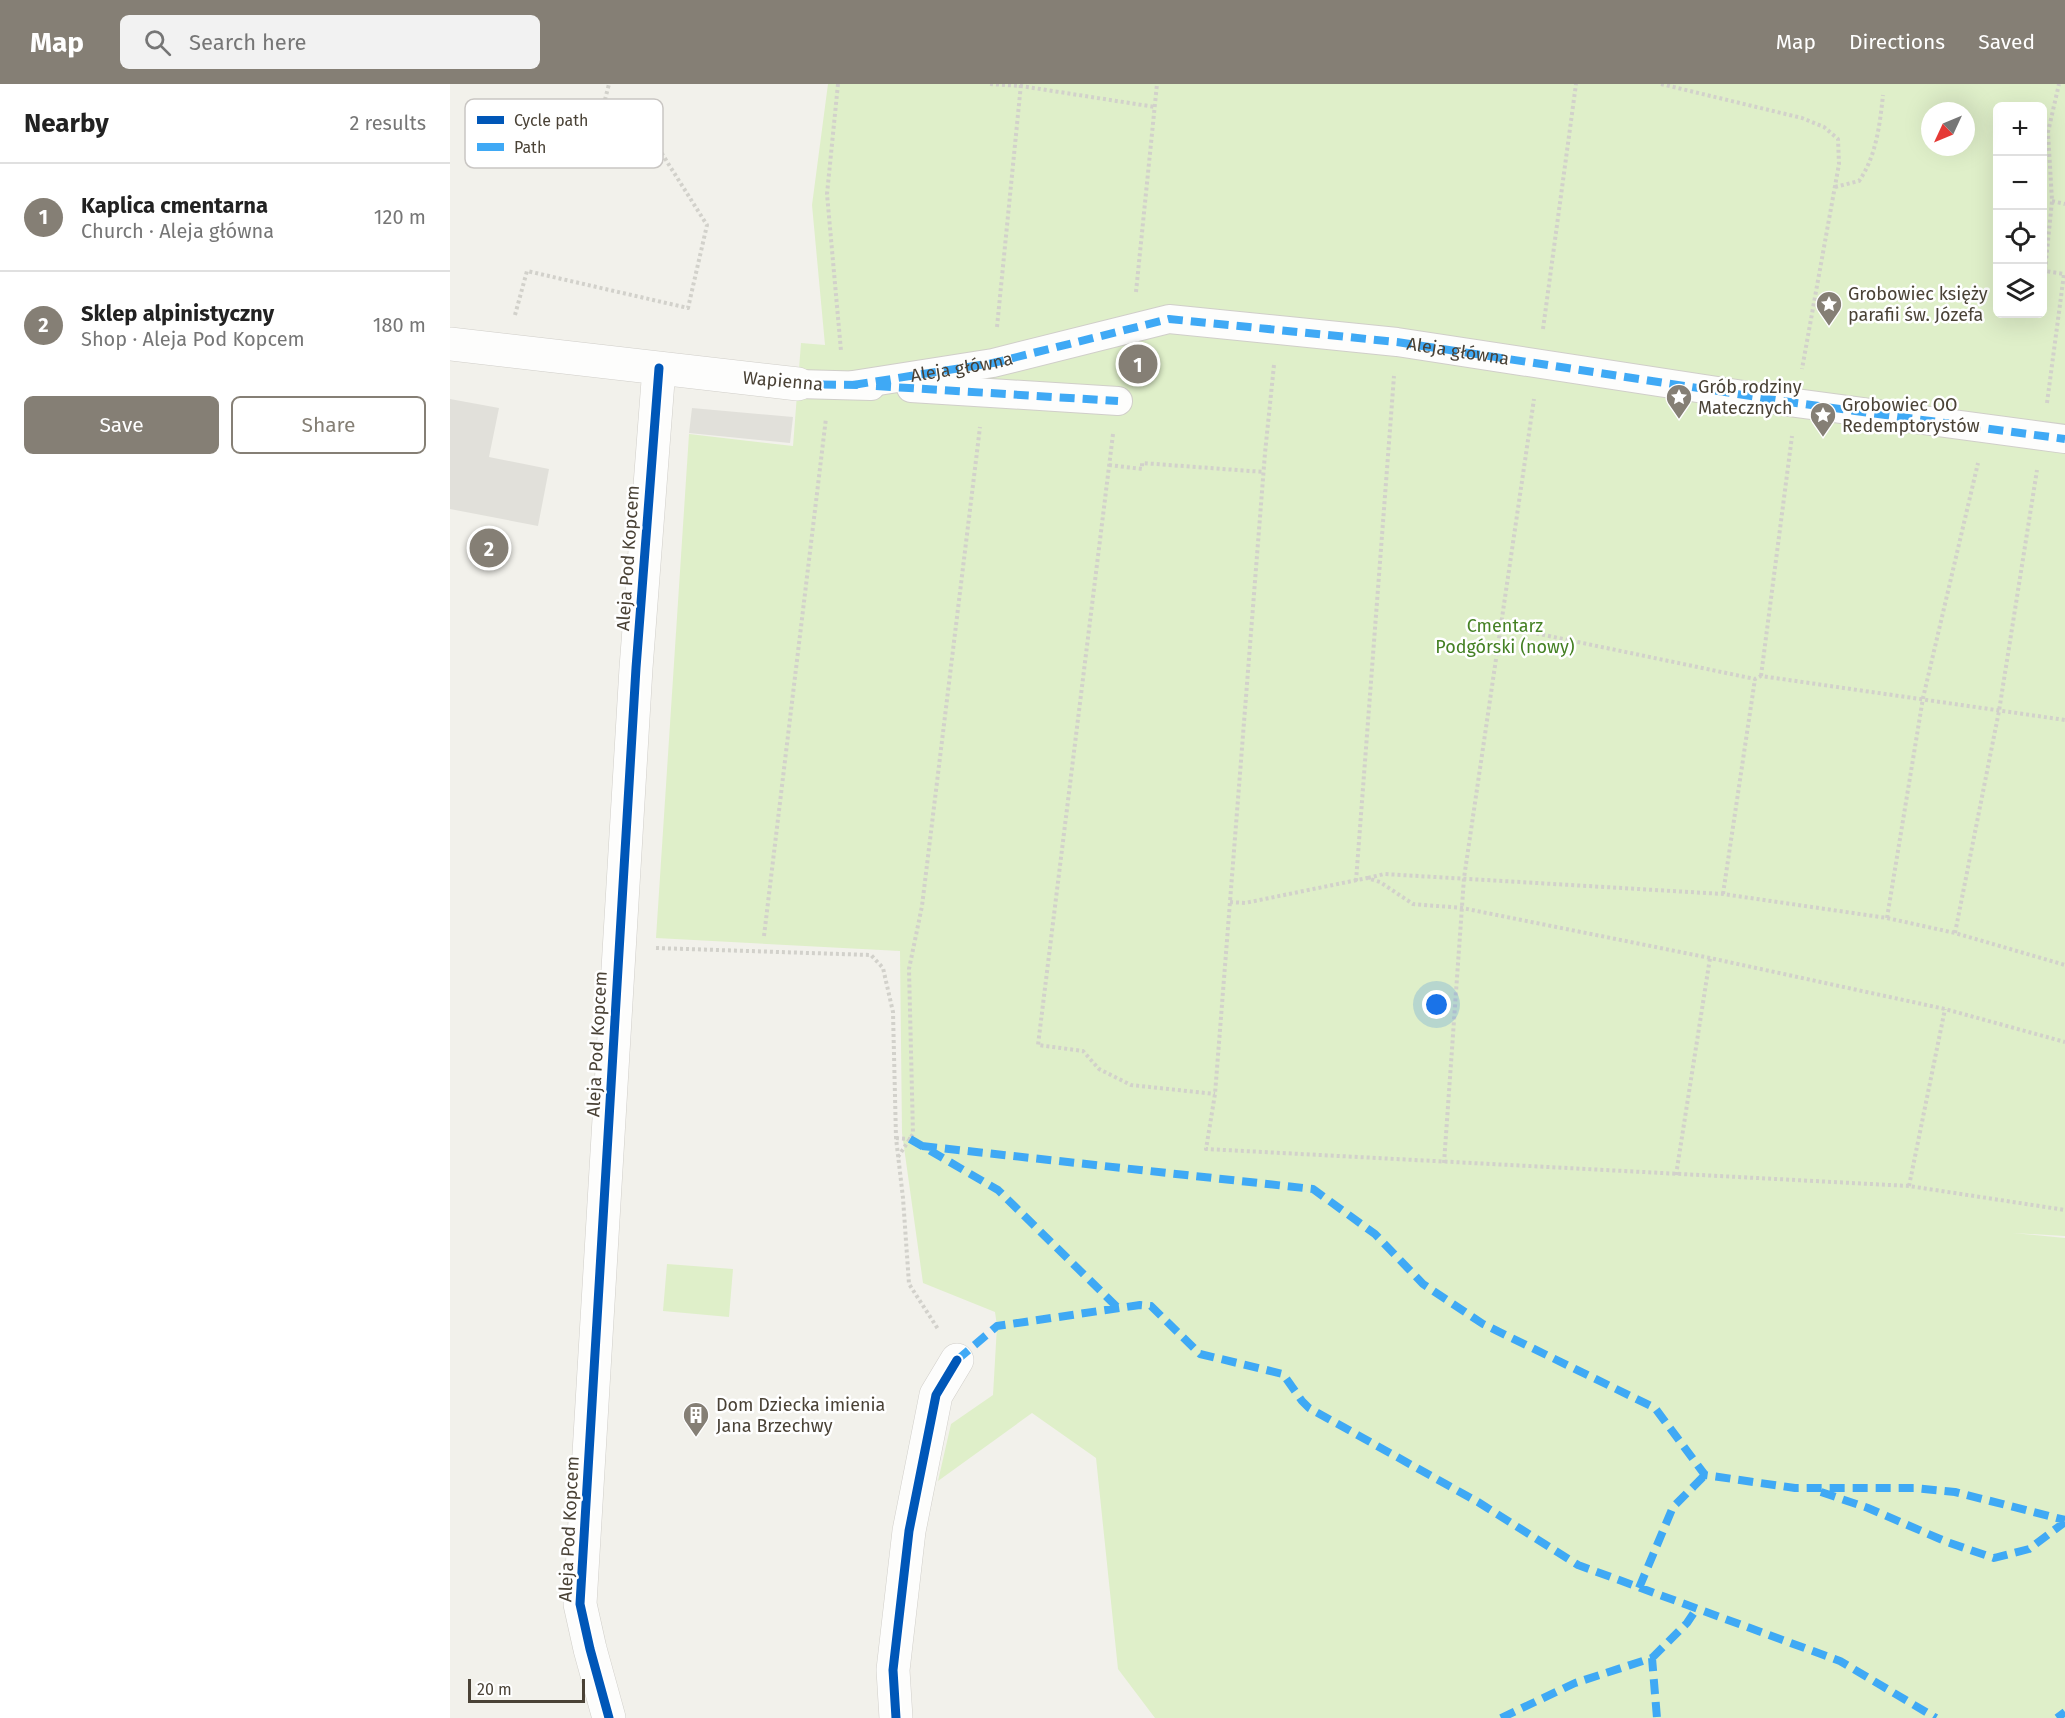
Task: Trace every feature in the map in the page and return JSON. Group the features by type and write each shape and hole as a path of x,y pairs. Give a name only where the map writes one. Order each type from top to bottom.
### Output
{"street":[{"name":"Aleja główna","path":"842,385 993,363 1169,319 1397,342 1796,403 2054,438"},
{"name":"Wapienna","path":"450,344 798,384 984,392 1118,401"},
{"name":"Aleja Pod Kopcem","path":"609,1718 580,1604 635,690 659,368"},
{"path":"896,1718 893,1670 909,1531 936,1395 957,1360"}],"path":[{"path":"605,99 609,84"},
{"path":"764,936 842,385 827,194 838,84"},
{"path":"990,84 1021,85 1155,107"},
{"path":"1132,328 1157,84"},
{"path":"1660,84 1802,118 1824,127 1838,139 1839,164 1796,403 1761,676"},
{"path":"1955,933 2054,438 2064,274 2045,271 2052,201 2048,132 2059,84"},
{"path":"993,363 1021,85"},
{"path":"1835,187 1859,181 1868,168 1883,95"},
{"path":"515,317 527,271 688,308 707,225 663,155"},
{"path":"2052,201 2065,204"},
{"path":"1278,330 1264,472 1215,1094 1206,1149 1909,1186 2065,1210"},
{"path":"1356,881 1397,342"},
{"path":"898,1157 913,1134 909,969 922,906 984,392"},
{"path":"1118,401 1038,1045 1083,1051 1099,1069 1131,1085 1215,1094"},
{"path":"1887,918 1923,698 1986,429"},
{"path":"1109,465 1142,469 1142,463 1264,472"},
{"path":"1501,626 1755,679 1761,676 2065,720"},
{"path":"1444,1163 1464,878 1497,654"},
{"path":"1723,894 1755,679"},
{"path":"1230,902 1245,903 1384,874 1723,894 1887,918 1955,933 2065,965"},
{"path":"1367,878 1380,882 1413,904 1462,908 1710,958 1945,1009 2065,1042"},
{"path":"667,947 871,955 883,968 893,1012 896,1138 909,1284 926,1309"},
{"path":"1676,1175 1710,958"},
{"path":"1909,1186 1945,1009"},
{"path":"896,1138 910,1139"}],"green space":[{"name":"Cmentarz Podgórski (nowy)","path":"828,84 2065,84 2065,1236 2013,1233 2065,1238 2065,1718 1155,1718 1118,1669 1096,1458 1032,1413 938,1481 951,1424 993,1395 997,1326 995,1312 923,1283 902,1133 900,951 656,938 689,434 793,446 801,343 825,345 812,205"},
{"path":"667,1264 733,1269 729,1317 663,1311"}],"shaded area":[{"path":"450,399 499,408 489,457 549,469 538,526 450,509"},
{"path":"692,408 793,417 790,443 689,433"}],"marked path":[{"path":"853,385 993,363 1169,319 1397,342 1796,403 2065,439"},
{"path":"798,384 858,385"},
{"path":"876,386 1118,401"},
{"path":"910,1139 998,1190 1118,1308"},
{"path":"922,1146 1313,1189 1375,1234 1423,1284 1483,1324 1655,1408 1705,1475 1795,1488 1914,1488 1955,1492 2065,1520"},
{"path":"957,1360 997,1326 1140,1305 1151,1306 1200,1354 1283,1374 1309,1408 1478,1502 1578,1565 1840,1661 1936,1718"},
{"path":"1639,1588 1673,1507 1705,1475"},
{"path":"1821,1492 1868,1508 1947,1542 1994,1558 2029,1549 2065,1522"},
{"path":"1652,1658 1687,1623 1697,1608"},
{"path":"1501,1718 1575,1683 1652,1658 1657,1718"},
{"path":"2057,1718 2065,1712"}],"cycle path":[{"path":"609,1718 580,1604 636,668 659,368"},
{"path":"896,1718 893,1670 909,1531 936,1395 957,1360"}],"place":[{"name":"Grobowiec księży parafii św. Józefa","path":"1829,327"},
{"name":"Kaplica cmentarna","path":"1138,364"},
{"name":"Grób rodziny Matecznych","path":"1679,420"},
{"name":"Grobowiec OO Redemptorystów","path":"1823,438"},
{"name":"Sklep alpinistyczny","path":"489,548"},
{"name":"Dom Dziecka imienia Jana Brzechwy","path":"696,1438"}]}
